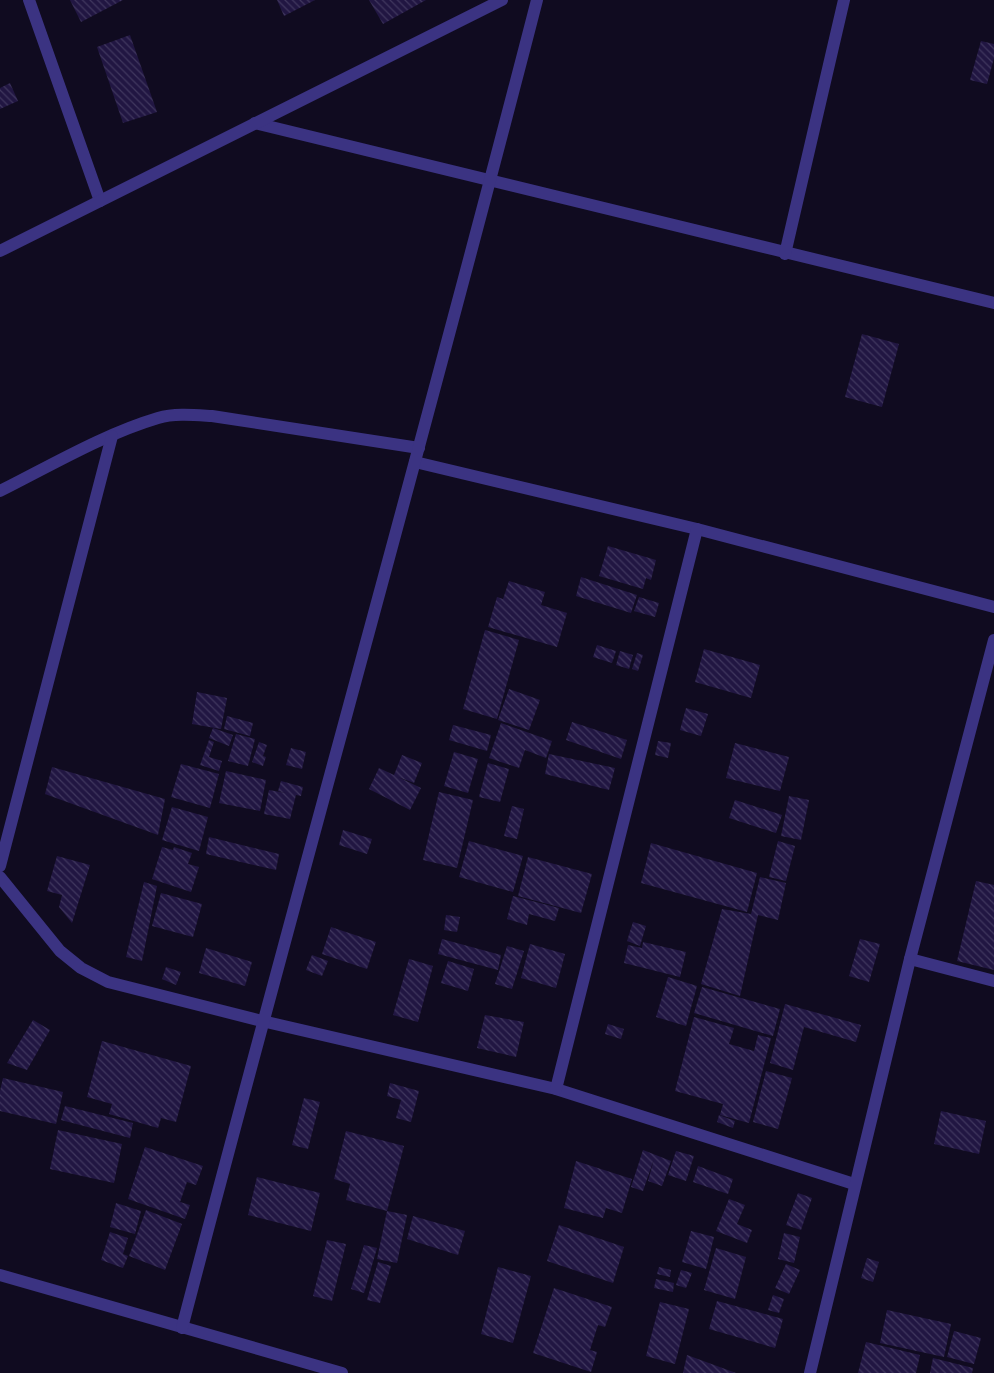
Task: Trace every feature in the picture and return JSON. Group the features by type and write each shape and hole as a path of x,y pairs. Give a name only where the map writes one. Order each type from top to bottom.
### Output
{"street":[{"path":"29,0 100,201"},
{"path":"0,251 502,0"},
{"path":"182,1328 262,1021 419,448 537,0"},
{"path":"785,254 844,0"},
{"path":"255,123 491,179 785,254 994,303"},
{"path":"0,491 112,436 159,418 212,416 419,448"},
{"path":"0,866 112,436"},
{"path":"415,462 697,529 994,606"},
{"path":"556,1089 697,529"},
{"path":"810,1373 854,1184 910,959 994,640"},
{"path":"0,877 60,951 81,968 108,982 262,1021 556,1089 854,1184"},
{"path":"910,959 994,981"},
{"path":"0,1275 342,1373"}],"building":[{"path":"70,0 123,0 81,22"},
{"path":"277,0 315,0 284,16"},
{"path":"369,0 426,0 383,24"},
{"path":"130,35 157,112 123,123 97,47"},
{"path":"981,41 994,44 994,58 987,84 970,80"},
{"path":"10,83 18,101 0,109 0,88"},
{"path":"862,334 899,344 882,407 845,397"},
{"path":"608,546 656,560 651,580 646,578 643,589 599,576"},
{"path":"581,577 637,595 631,613 576,596"},
{"path":"509,581 545,592 541,605 567,613 557,647 488,627 497,597 503,599"},
{"path":"639,597 659,603 655,617 634,611"},
{"path":"485,630 519,640 497,719 463,709"},
{"path":"597,645 616,651 612,663 593,657"},
{"path":"704,649 760,665 751,698 695,682"},
{"path":"620,651 633,655 629,669 616,665"},
{"path":"637,653 643,655 638,671 632,669"},
{"path":"509,689 540,700 529,730 498,720"},
{"path":"197,692 227,698 221,729 192,724"},
{"path":"686,708 708,714 701,736 680,730"},
{"path":"227,716 253,723 250,736 224,729"},
{"path":"572,722 627,740 621,759 566,740"},
{"path":"501,723 552,741 546,758 525,750 519,768 489,758"},
{"path":"453,725 491,735 487,751 449,740"},
{"path":"213,728 233,735 229,746 209,738"},
{"path":"236,734 255,739 248,766 228,761"},
{"path":"209,740 214,742 209,757 222,761 219,771 200,765"},
{"path":"658,741 671,743 668,758 655,755"},
{"path":"259,742 267,745 263,756 266,757 263,766 252,762"},
{"path":"735,743 789,757 780,791 726,778"},
{"path":"291,748 306,752 302,769 286,765"},
{"path":"454,752 478,759 468,793 444,786"},
{"path":"549,754 615,768 609,790 545,774"},
{"path":"402,755 422,763 414,783 398,777 421,788 410,810 369,789 379,768 394,775"},
{"path":"488,763 509,769 500,802 479,797"},
{"path":"181,764 219,774 210,808 171,797"},
{"path":"52,767 165,799 158,835 45,794"},
{"path":"226,771 266,780 260,811 219,803"},
{"path":"281,781 303,787 301,796 296,795 290,819 264,814 269,790 286,793 278,791"},
{"path":"439,792 473,800 457,868 423,860"},
{"path":"789,796 809,800 801,840 781,836"},
{"path":"735,800 782,815 776,833 729,818"},
{"path":"512,806 524,809 517,839 504,836"},
{"path":"172,807 208,817 199,851 162,840"},
{"path":"343,830 372,839 367,854 339,845"},
{"path":"209,837 279,854 276,870 206,854"},
{"path":"469,841 523,856 513,892 459,877"},
{"path":"778,841 795,846 786,881 769,877"},
{"path":"651,843 757,873 747,912 641,883"},
{"path":"162,847 173,850 174,847 192,853 188,864 199,867 191,892 152,879"},
{"path":"57,856 90,865 72,923 59,907 62,895 47,891"},
{"path":"528,857 592,874 581,913 518,896"},
{"path":"760,877 786,883 778,920 758,915 740,996 701,984 722,909 751,914"},
{"path":"976,881 994,885 994,970 957,961"},
{"path":"144,882 157,886 142,961 126,957"},
{"path":"161,893 202,904 193,937 152,926"},
{"path":"513,896 559,908 555,921 529,914 527,925 507,919"},
{"path":"446,915 460,917 457,932 444,930"},
{"path":"633,922 646,926 640,946 627,941"},
{"path":"331,927 376,942 367,969 322,954"},
{"path":"442,939 501,955 498,970 438,954"},
{"path":"860,939 880,944 869,982 849,976"},
{"path":"643,942 686,952 680,977 624,963 628,945 642,948"},
{"path":"530,944 565,954 556,988 521,978"},
{"path":"507,946 524,951 512,989 495,984"},
{"path":"206,948 252,962 245,986 199,973"},
{"path":"312,955 328,961 322,976 306,970"},
{"path":"409,959 433,966 418,1022 393,1015"},
{"path":"448,961 474,969 468,991 441,983"},
{"path":"166,967 181,972 176,985 162,979"},
{"path":"668,977 697,986 686,1026 656,1017"},
{"path":"702,987 780,1009 773,1036 694,1013"},
{"path":"785,1004 861,1025 856,1042 804,1027 793,1070 770,1063"},
{"path":"485,1015 524,1022 516,1057 477,1048"},
{"path":"694,1017 734,1028 729,1044 754,1051 758,1035 771,1038 749,1123 720,1115 723,1104 675,1091"},
{"path":"33,1020 50,1030 27,1070 7,1063"},
{"path":"608,1024 624,1029 621,1039 605,1034"},
{"path":"102,1041 191,1066 176,1122 161,1118 158,1128 109,1114 112,1104 87,1097"},
{"path":"766,1071 792,1078 778,1129 753,1122"},
{"path":"3,1078 63,1092 56,1124 0,1111 0,1091"},
{"path":"390,1083 419,1091 411,1122 396,1118 401,1100 387,1096"},
{"path":"304,1098 320,1102 308,1149 292,1145"},
{"path":"65,1106 133,1123 130,1138 61,1120"},
{"path":"941,1111 986,1121 979,1154 934,1144"},
{"path":"719,1115 735,1121 733,1128 717,1122"},
{"path":"58,1130 122,1144 114,1183 50,1169"},
{"path":"346,1131 404,1146 387,1211 346,1200 350,1184 334,1179"},
{"path":"145,1147 203,1166 196,1185 187,1182 180,1202 190,1205 185,1219 128,1199"},
{"path":"643,1150 671,1161 662,1186 648,1181 654,1159 643,1191 631,1187"},
{"path":"676,1151 694,1156 686,1181 668,1175"},
{"path":"576,1161 632,1179 622,1213 606,1208 603,1218 564,1208"},
{"path":"698,1166 733,1179 728,1194 693,1182"},
{"path":"257,1177 320,1193 311,1231 248,1215"},
{"path":"798,1193 812,1198 801,1230 786,1225"},
{"path":"729,1199 745,1205 737,1224 752,1230 747,1243 716,1231"},
{"path":"116,1203 141,1211 135,1234 110,1227"},
{"path":"146,1210 182,1224 165,1270 129,1256"},
{"path":"387,1211 407,1215 397,1263 377,1259"},
{"path":"413,1216 465,1231 458,1255 407,1239"},
{"path":"559,1225 624,1247 613,1283 547,1261"},
{"path":"691,1231 714,1237 706,1269 682,1262"},
{"path":"110,1232 128,1238 123,1254 128,1256 123,1268 101,1260"},
{"path":"784,1233 800,1237 794,1263 778,1259"},
{"path":"327,1240 346,1244 332,1301 313,1296"},
{"path":"364,1245 377,1248 364,1293 351,1289"},
{"path":"716,1248 746,1257 735,1299 704,1290"},
{"path":"867,1258 879,1262 873,1282 861,1278"},
{"path":"378,1262 391,1266 380,1303 367,1300"},
{"path":"786,1264 800,1270 789,1294 775,1288"},
{"path":"498,1267 531,1276 513,1343 481,1334"},
{"path":"659,1267 671,1270 670,1277 657,1274"},
{"path":"681,1270 692,1273 686,1288 676,1285"},
{"path":"656,1279 674,1283 673,1292 654,1288"},
{"path":"554,1288 612,1307 605,1327 598,1325 590,1350 597,1352 591,1372 533,1353"},
{"path":"773,1295 784,1299 779,1313 768,1310"},
{"path":"717,1301 783,1319 775,1348 709,1329"},
{"path":"660,1302 689,1309 675,1364 646,1356"},
{"path":"887,1310 951,1324 944,1357 880,1343"},
{"path":"954,1331 981,1338 974,1364 947,1357"},
{"path":"866,1342 920,1355 916,1373 858,1373"},
{"path":"687,1355 736,1373 683,1373"},
{"path":"933,1358 973,1368 972,1373 930,1373"}]}
